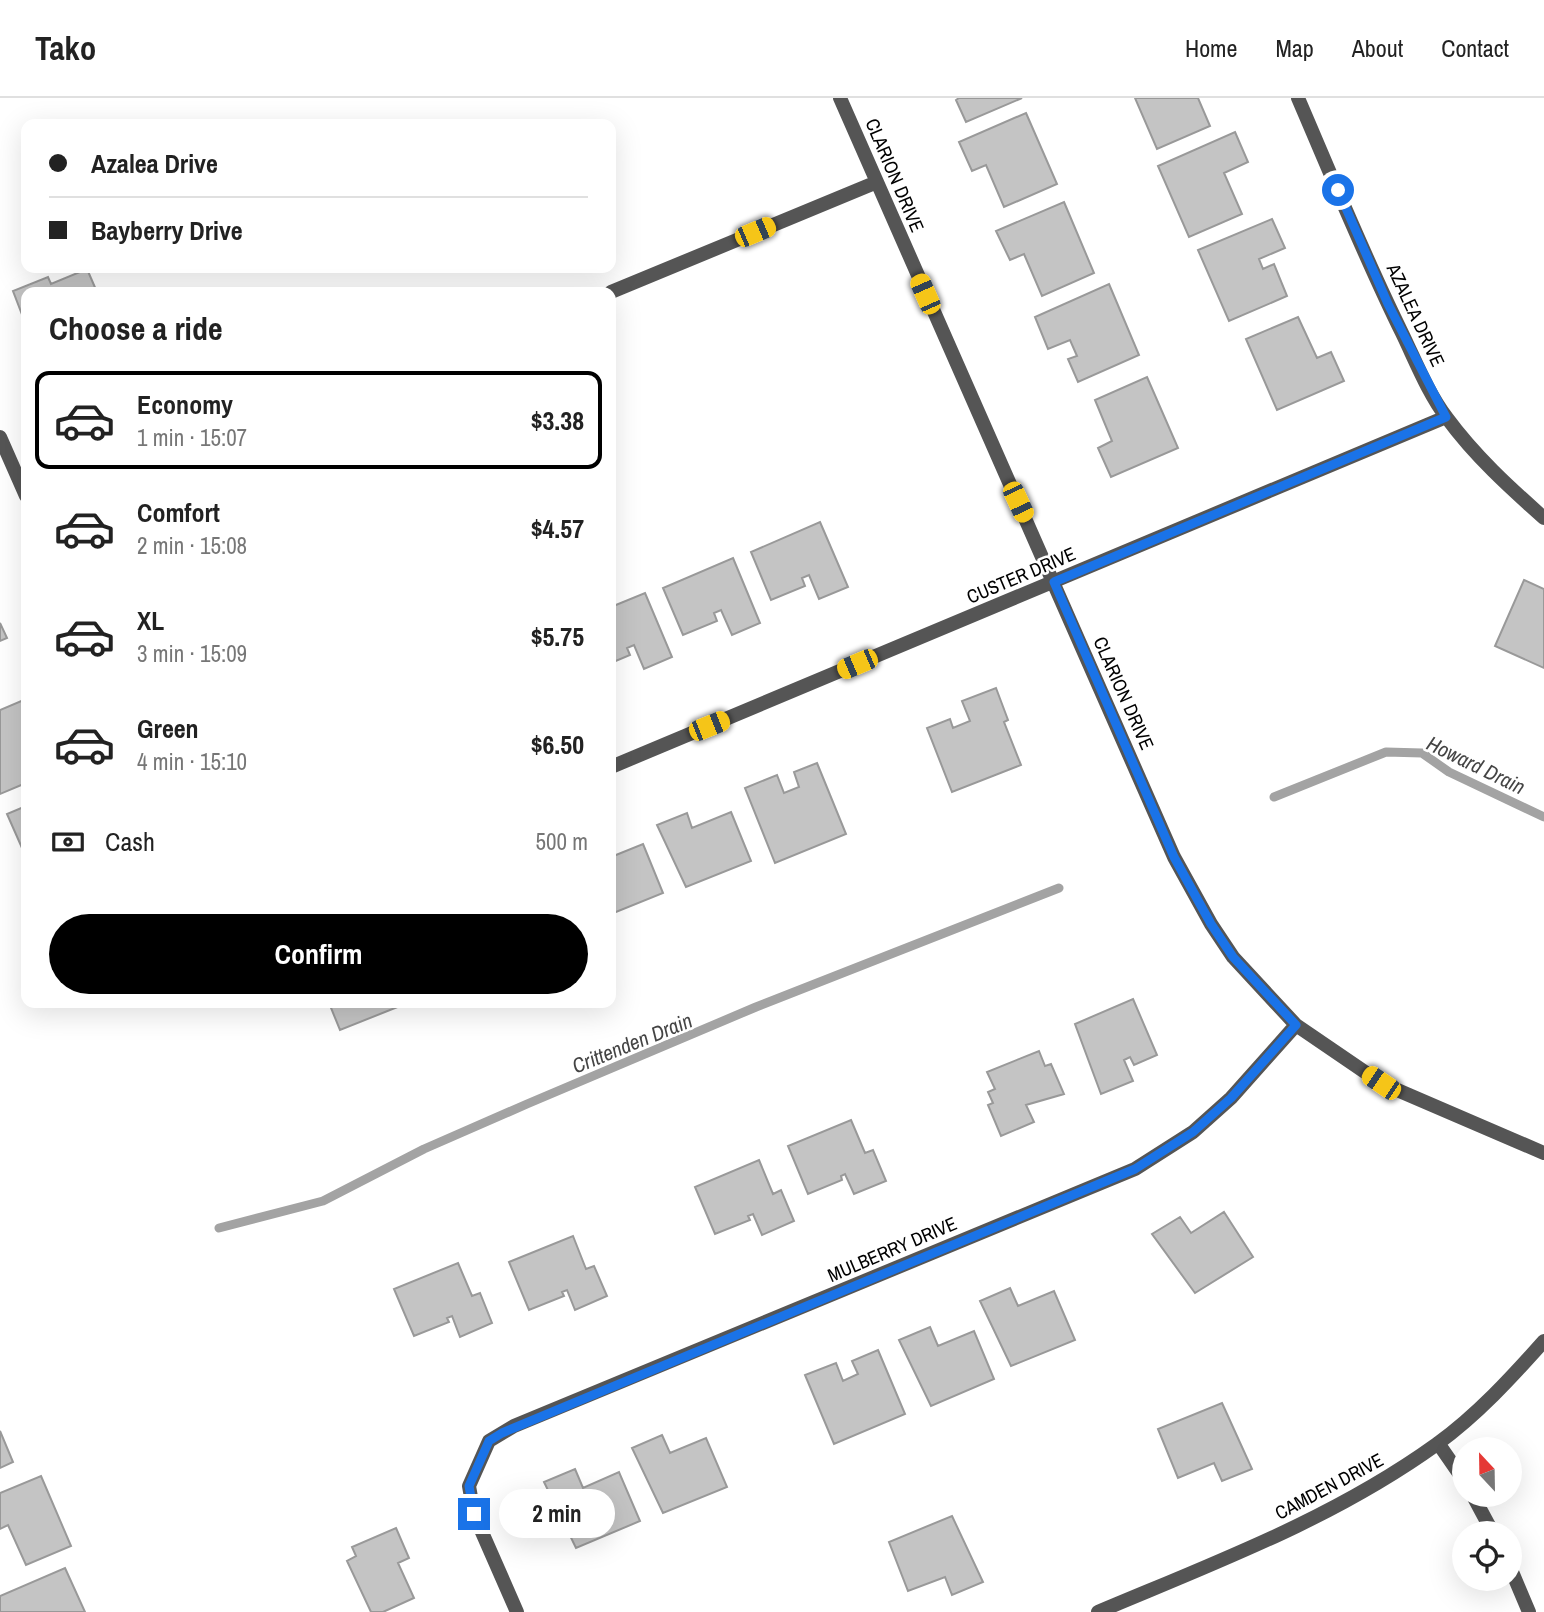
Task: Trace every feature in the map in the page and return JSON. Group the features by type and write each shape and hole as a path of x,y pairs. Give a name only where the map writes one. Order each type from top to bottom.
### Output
{"street":[{"name":"CLARION DRIVE","path":"840,98 1180,868 1233,957 1296,1025 1381,1083 1544,1153"},
{"name":"AZALEA DRIVE","path":"1298,98 1388,304 1446,417 1500,479 1544,518"},
{"path":"616,290 877,182"},
{"name":"CUSTER DRIVE","path":"616,765 1446,417"},
{"path":"0,437 21,485"},
{"name":"MULBERRY DRIVE","path":"517,1612 474,1514 469,1486 489,1441 514,1426 1135,1169 1193,1132 1222,1107 1296,1025"},
{"name":"CAMDEN DRIVE","path":"1098,1612 1327,1514 1438,1443 1472,1415 1544,1341"},
{"path":"1438,1443 1452,1463"},
{"path":"1520,1591 1529,1612"}],"building":[{"path":"1022,98 966,122 956,100"},
{"path":"1135,98 1198,98 1210,126 1157,149"},
{"path":"1026,113 1057,184 1004,207 986,165 972,171 959,142"},
{"path":"1235,132 1248,162 1224,173 1242,214 1189,237 1158,166"},
{"path":"1064,202 1094,273 1042,296 1024,254 1010,260 996,231"},
{"path":"1272,219 1285,248 1259,259 1263,269 1274,264 1287,296 1229,321 1198,250"},
{"path":"77,273 89,273 95,287 23,287 48,277 51,284"},
{"path":"1109,284 1139,355 1078,382 1068,359 1077,356 1070,340 1048,349 1035,317"},
{"path":"21,288 21,312 13,291"},
{"path":"1298,317 1317,358 1331,352 1344,381 1277,410 1246,339"},
{"path":"1147,377 1178,448 1111,477 1098,448 1112,441 1095,400"},
{"path":"820,522 848,587 819,599 809,575 802,578 805,586 771,600 751,552"},
{"path":"733,558 760,623 732,635 721,610 714,613 717,621 683,635 663,588"},
{"path":"1524,580 1544,589 1544,668 1495,646"},
{"path":"645,593 672,657 644,669 634,645 627,648 630,655 616,661 616,605"},
{"path":"0,623 7,638 0,641"},
{"path":"996,688 1008,720 1004,722 1021,765 952,792 927,728 950,719 953,728 970,721 962,701"},
{"path":"21,701 21,785 0,794 0,710"},
{"path":"817,763 846,834 775,863 745,788 777,775 784,793 799,787 794,772"},
{"path":"21,808 21,846 7,814"},
{"path":"731,812 751,861 686,887 657,825 687,813 692,828"},
{"path":"643,844 663,893 616,912 616,855"},
{"path":"1133,999 1157,1055 1134,1065 1130,1057 1124,1060 1133,1081 1101,1094 1075,1024"},
{"path":"331,1008 395,1008 340,1030"},
{"path":"1039,1051 1045,1066 1051,1064 1064,1094 1026,1105 1034,1122 1001,1136 988,1105 993,1103 988,1092 995,1089 987,1072"},
{"path":"851,1120 865,1153 873,1150 886,1181 854,1194 845,1174 841,1176 842,1180 808,1194 788,1146"},
{"path":"759,1160 773,1194 781,1190 794,1221 762,1235 753,1214 748,1216 750,1220 715,1234 695,1187"},
{"path":"1224,1212 1253,1257 1195,1293 1152,1234 1180,1217 1191,1233"},
{"path":"573,1236 586,1269 594,1266 607,1296 575,1310 567,1290 562,1292 564,1296 529,1310 509,1262"},
{"path":"458,1263 472,1296 480,1293 492,1323 460,1337 452,1316 447,1318 449,1322 414,1336 394,1289"},
{"path":"1010,1288 1018,1306 1054,1291 1075,1340 1011,1366 980,1301"},
{"path":"930,1327 938,1346 974,1331 994,1379 931,1406 899,1340"},
{"path":"878,1350 905,1414 834,1444 805,1375 836,1363 843,1381 858,1374 852,1361"},
{"path":"1222,1403 1252,1469 1222,1481 1214,1463 1178,1478 1158,1429"},
{"path":"0,1431 13,1462 0,1468"},
{"path":"662,1435 670,1453 706,1438 727,1487 663,1513 632,1448"},
{"path":"575,1469 583,1488 619,1472 640,1521 576,1548 544,1482"},
{"path":"41,1476 71,1546 26,1565 8,1525 0,1529 0,1493"},
{"path":"952,1516 983,1582 952,1595 945,1577 908,1591 889,1542"},
{"path":"396,1528 409,1558 398,1563 414,1598 383,1612 371,1612 347,1561 356,1556 352,1547"},
{"path":"65,1568 85,1612 0,1612 0,1596"}],"waterway":[{"name":"Howard Drain","path":"1274,797 1386,752 1422,753 1449,772 1544,817"},
{"name":"Crittenden Drain","path":"219,1228 323,1201 424,1149 527,1104 756,1007 1059,888"}],"route":[{"path":"474,1514 469,1486 489,1441 502,1433 1135,1169 1193,1132 1231,1098 1296,1025 1233,957 1211,924 1174,857 1054,582 1446,417 1388,304 1338,190"}]}
